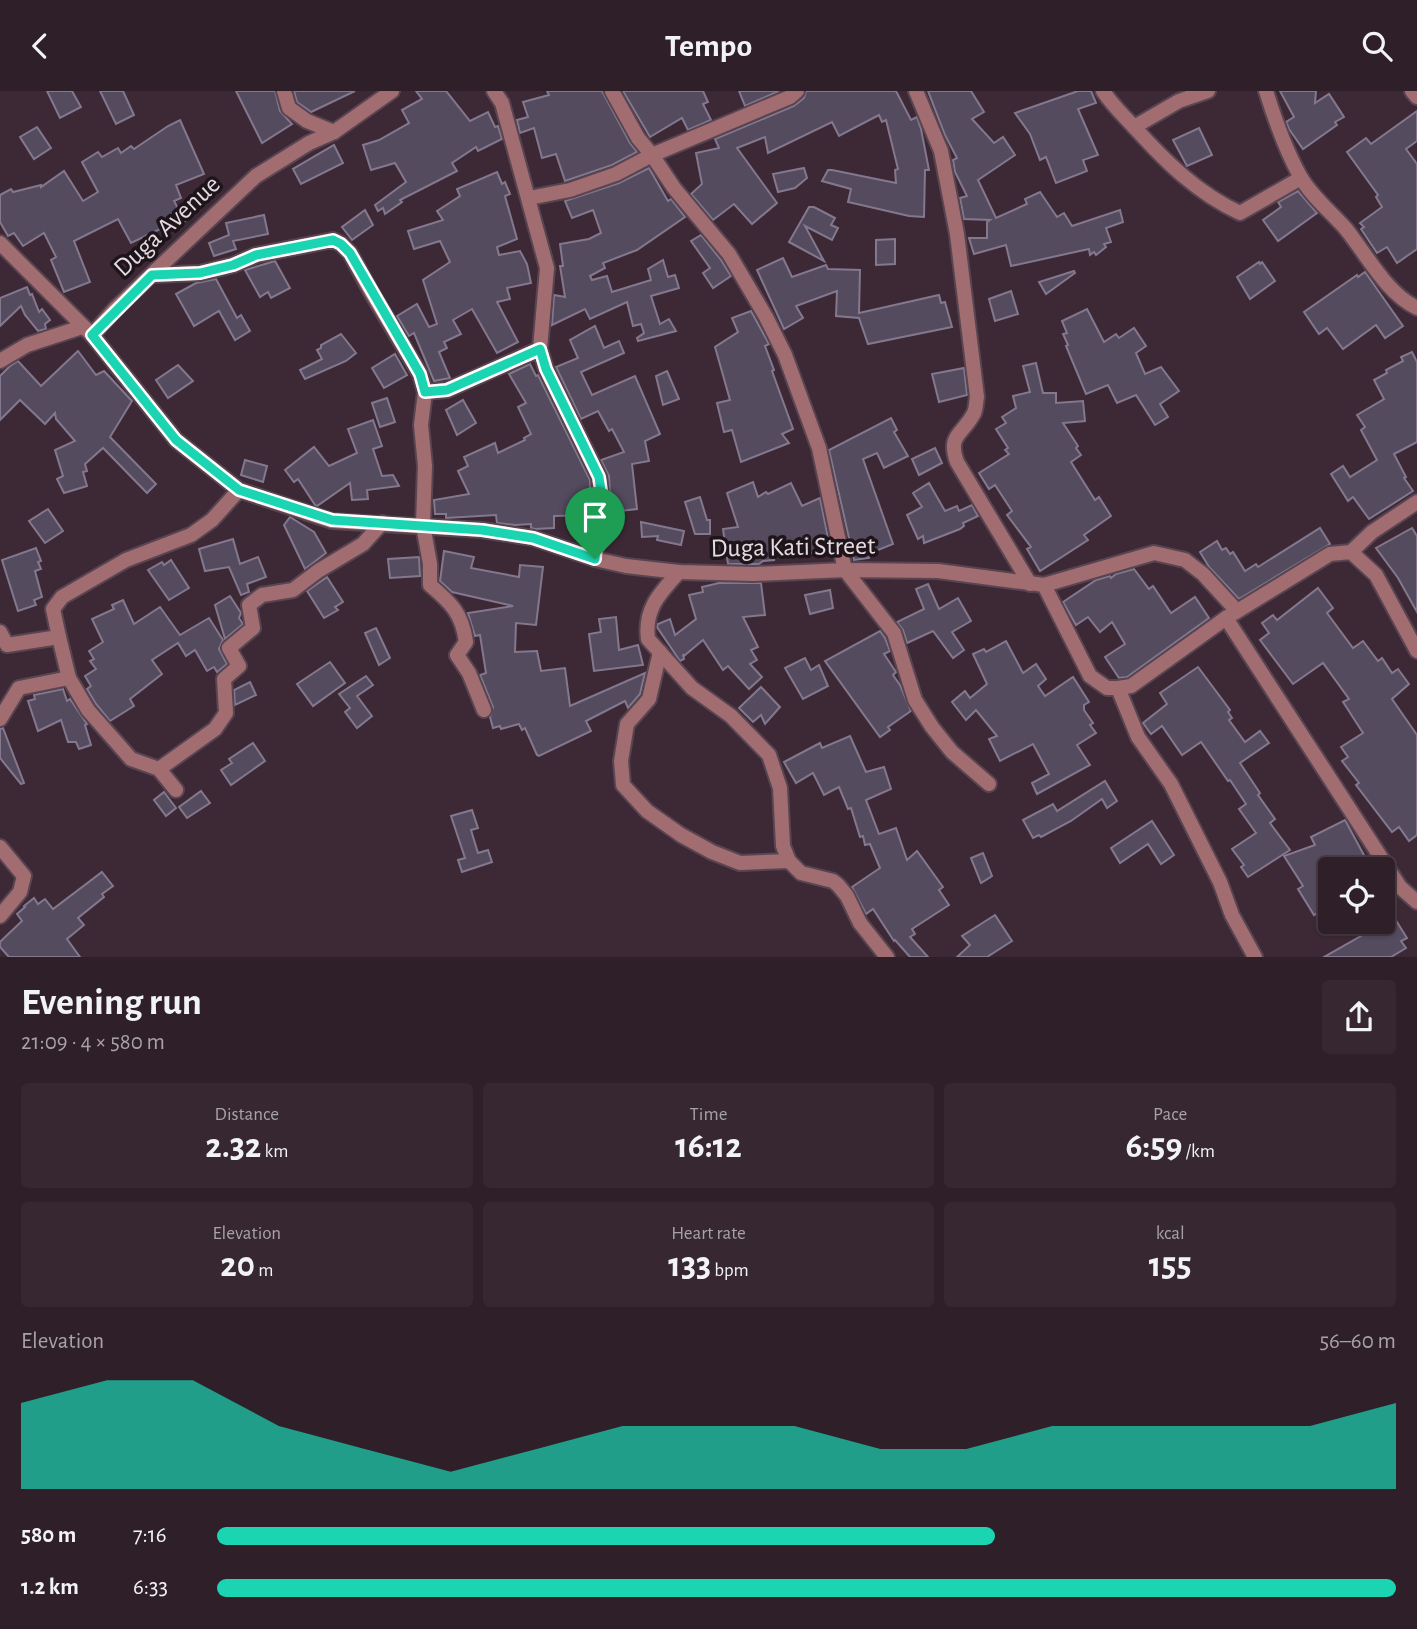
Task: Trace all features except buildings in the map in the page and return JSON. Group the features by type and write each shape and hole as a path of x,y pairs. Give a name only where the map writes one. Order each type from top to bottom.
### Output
{"street":[{"path":"284,91 289,108 306,121 334,132"},
{"name":"Duga Avenue","path":"87,331 152,275 256,176 309,143 334,132 392,91"},
{"path":"494,91 502,103 547,268 540,349 546,369 599,477 603,505 597,528 595,559"},
{"path":"612,91 638,138 674,188 729,254 785,355 819,447 845,569 894,633 915,700 932,727 952,752 989,784"},
{"path":"529,198 570,190 616,174 652,155 790,97 797,91"},
{"path":"916,91 942,151 957,234 977,397 974,412 955,437 953,450 957,463 1037,584 1090,676 1107,688 1131,686 1231,614 1329,555 1351,552 1372,532 1417,502"},
{"path":"1103,91 1161,158 1195,187 1240,213 1301,178"},
{"path":"1135,127 1179,101 1208,91"},
{"path":"1266,91 1280,134 1301,178 1345,228 1390,286 1406,303 1417,308"},
{"path":"1412,91 1417,97"},
{"path":"152,275 200,273 233,265 256,255 333,240 350,253 420,374 425,392 421,425 425,466 423,525 430,564 430,585 448,600 463,621 466,642 457,655 469,673 484,710"},
{"path":"0,243 87,331"},
{"path":"0,361 27,345 87,331"},
{"name":"Duga Kati Street","path":"87,331 176,440 239,490 332,520 482,530 533,538 595,559 626,566 679,572 754,574 845,569 938,571 1037,584"},
{"path":"425,392 447,390 540,349"},
{"path":"176,790 159,769 131,759 88,710 69,678 53,609 62,597 126,560 191,535 212,520 239,490"},
{"path":"159,769 215,729 226,713 224,680 239,666 229,648 253,628 249,605 262,596 293,590 317,571 363,544 382,523"},
{"path":"1351,552 1376,575 1417,651"},
{"path":"1037,584 1154,553 1185,560 1203,573 1400,887 1417,902"},
{"path":"679,572 655,599 648,614 648,639 692,688 731,716 769,755 780,788 783,846 789,861 801,873 833,881 838,885 847,895 860,923 887,957"},
{"path":"0,632 6,645 58,638"},
{"path":"660,652 649,699 627,724 621,761 624,785 648,811 681,835 712,852 740,863 789,861"},
{"path":"0,719 19,688 69,678"},
{"path":"1118,688 1138,737 1171,784 1220,883 1232,915 1255,957"},
{"path":"0,847 24,876 20,892 0,916"}],"route":[{"path":"333,240 350,253 420,374 425,392 447,390 540,349 546,369 599,477 603,505 597,528 595,559 533,538 482,530 332,520 239,490 176,440 92,335 152,275 200,273 233,265 256,255 333,240"}]}
